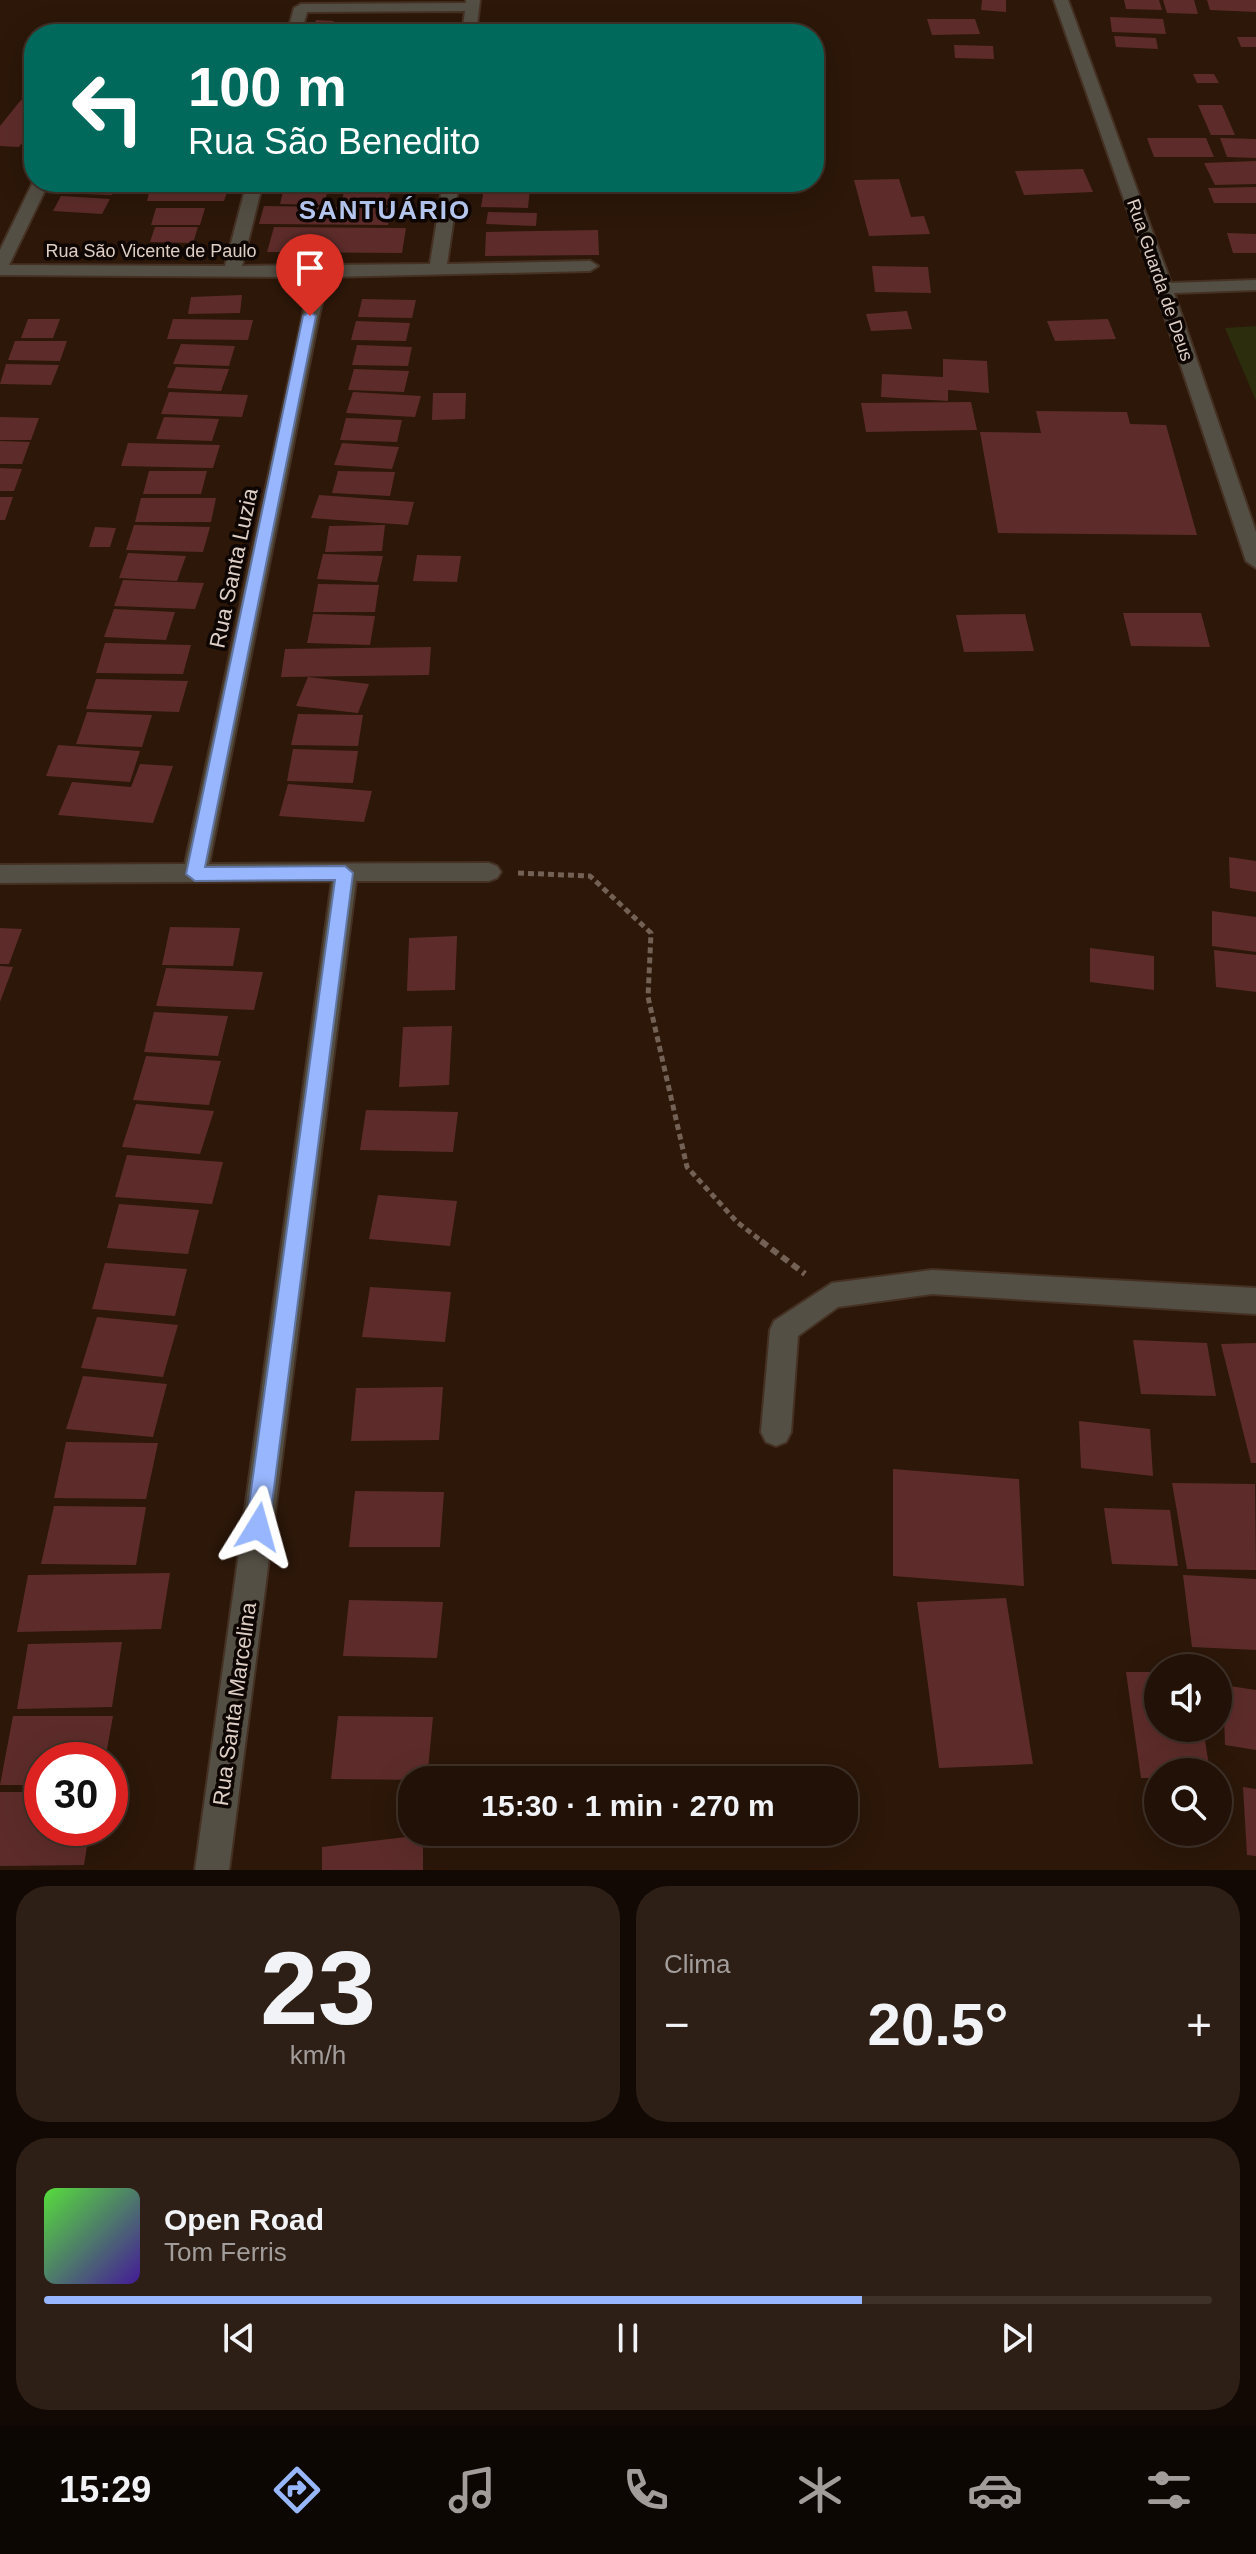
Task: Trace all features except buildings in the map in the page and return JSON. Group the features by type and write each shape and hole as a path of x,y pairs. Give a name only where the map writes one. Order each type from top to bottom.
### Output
{"street":[{"name":"Rua Guarda de Deus","path":"1061,0 1164,288 1256,561"},
{"path":"297,24 301,8 472,3 470,24"},
{"path":"0,269 36,192"},
{"path":"232,271 252,192"},
{"path":"438,269 450,192"},
{"name":"Rua São Vicente de Paulo","path":"0,269 321,272 590,266"},
{"name":"Rua Santa Luzia","path":"195,874 321,272"},
{"path":"1164,288 1256,285"},
{"path":"0,874 489,872"},
{"name":"Rua Santa Marcelina","path":"212,1870 345,873"},
{"path":"776,1432 784,1330 832,1295 932,1282 1256,1301"}],"path":[{"path":"489,872 590,876 651,933 648,997 687,1167 737,1222 832,1295"}],"green space":[{"path":"1256,326 1256,401 1225,328"}],"district":[{"name":"SANTUÁRIO","path":"385,210"}],"route":[{"path":"258,1527 345,873 195,874 310,316"}]}
